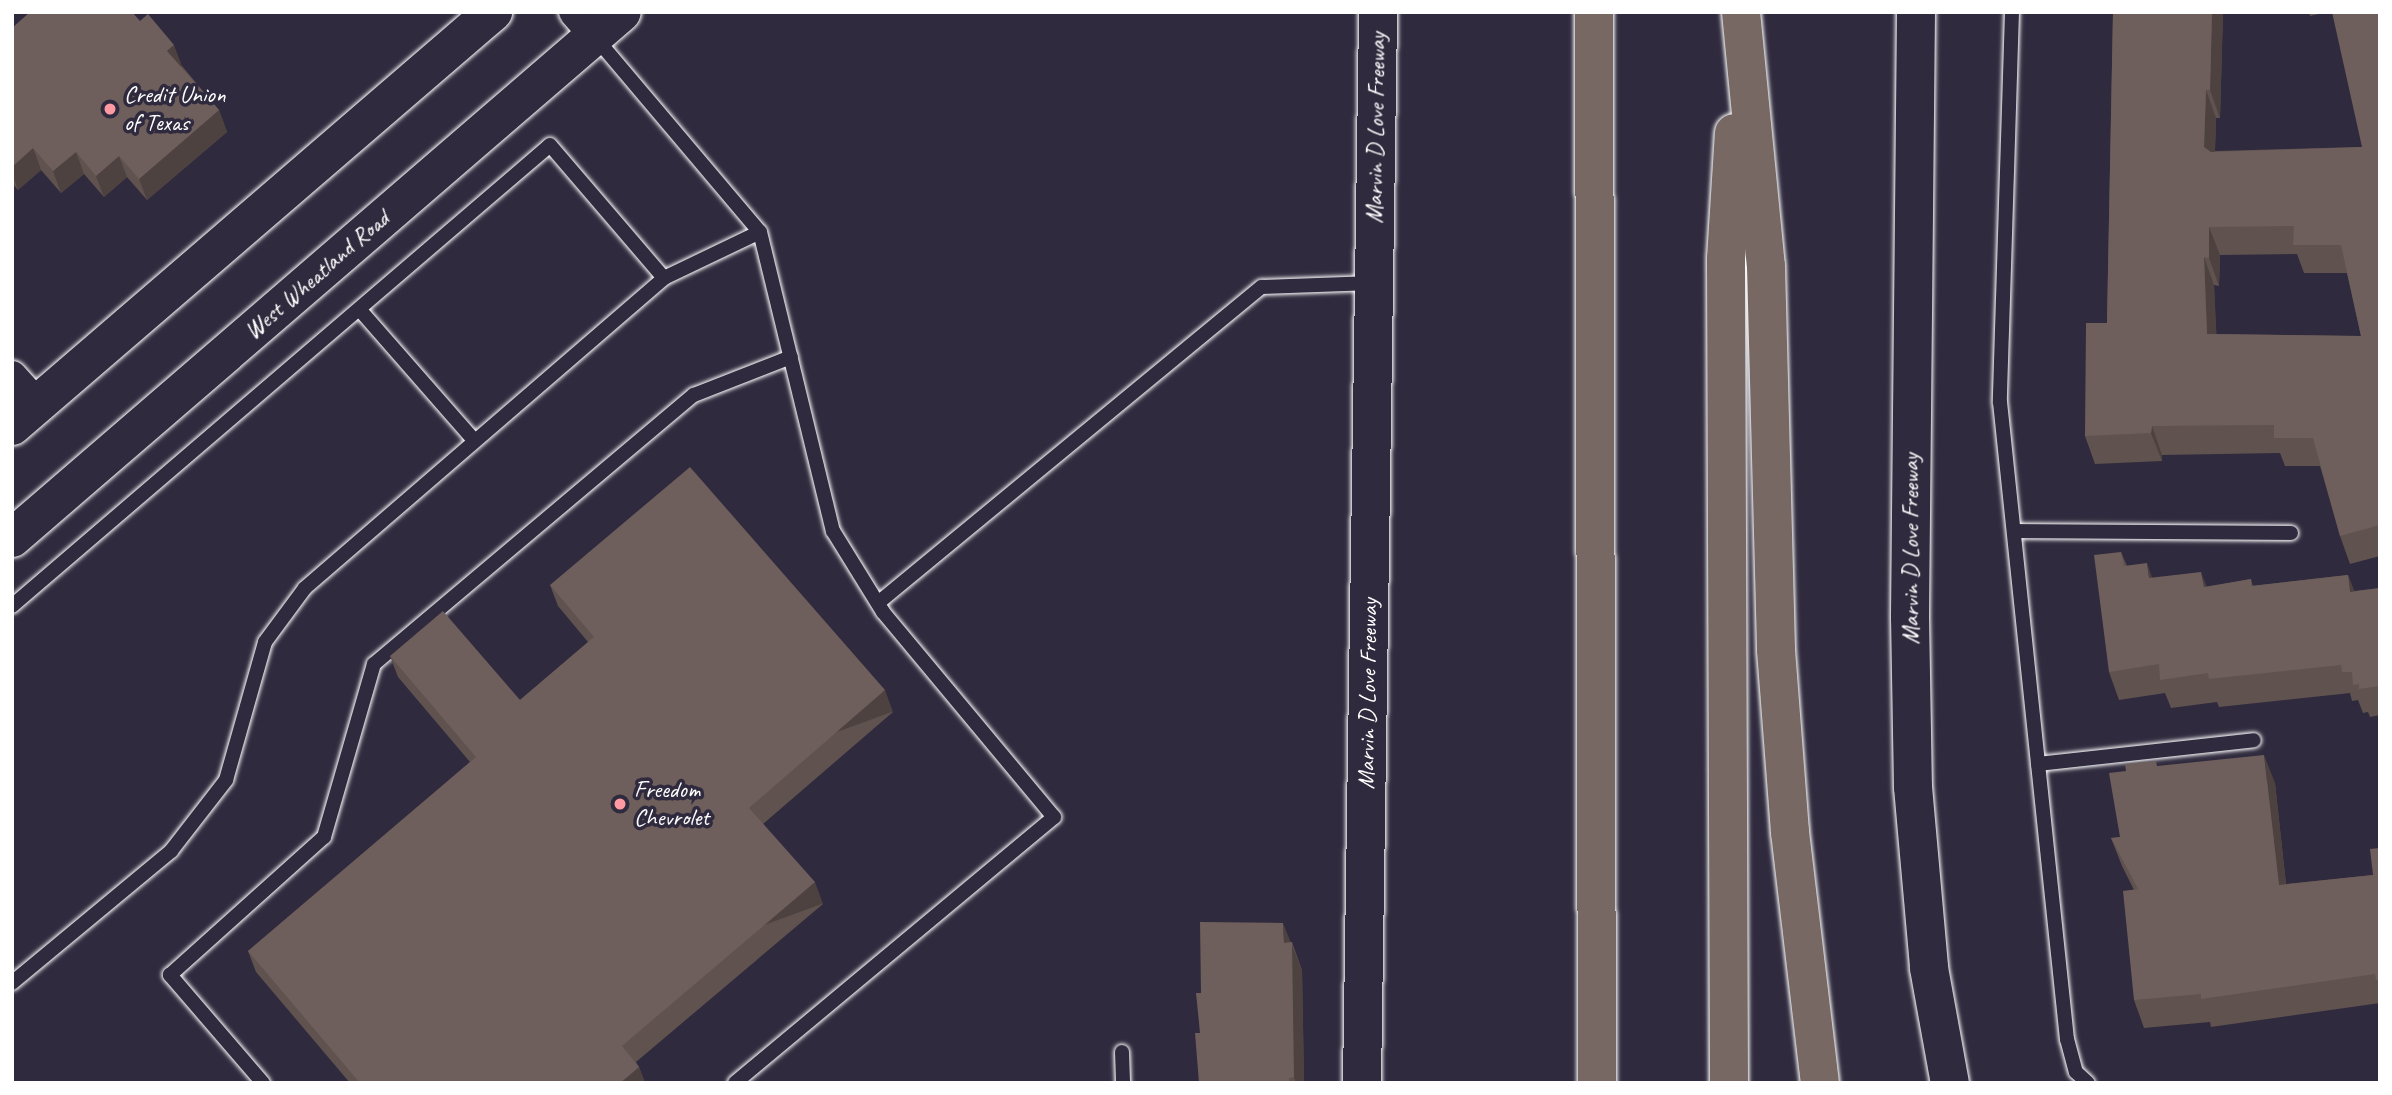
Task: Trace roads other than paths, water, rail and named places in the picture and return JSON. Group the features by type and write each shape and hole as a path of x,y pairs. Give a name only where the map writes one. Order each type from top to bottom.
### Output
{"highway":[{"path":"1594,12 1597,1083"},
{"path":"1729,1083 1726,259 1741,12"},
{"path":"1741,12 1766,266 1776,650 1790,832 1821,1083"}],"main road":[{"path":"25,415 493,12"},
{"name":"Marvin D Love Freeway","path":"1362,1083 1378,12"},
{"name":"Marvin D Love Freeway","path":"1916,12 1910,617 1913,788 1929,968 1950,1083"},
{"name":"West Wheatland Road","path":"12,538 597,20"}],"street":[{"path":"12,376 25,415"}],"lane":[{"path":"2012,12 2000,402 2067,1039 2076,1072 2088,1083"},
{"path":"597,20 760,232 833,531 878,603 1054,817 735,1083"},
{"path":"12,606 550,145 664,278"},
{"path":"12,983 171,851 226,780 257,662 273,631 305,588 473,439 664,278 760,232"},
{"path":"878,603 1262,287 1374,283"},
{"path":"360,310 473,439"},
{"path":"263,1083 170,975 324,837 374,664 694,395 791,357"},
{"path":"2014,531 2291,533"},
{"path":"2038,764 2254,740"},
{"path":"1122,1052 1123,1083"}],"place":[{"name":"Credit Union of Texas","path":"110,109"},
{"name":"Freedom Chevrolet","path":"620,804"}]}
